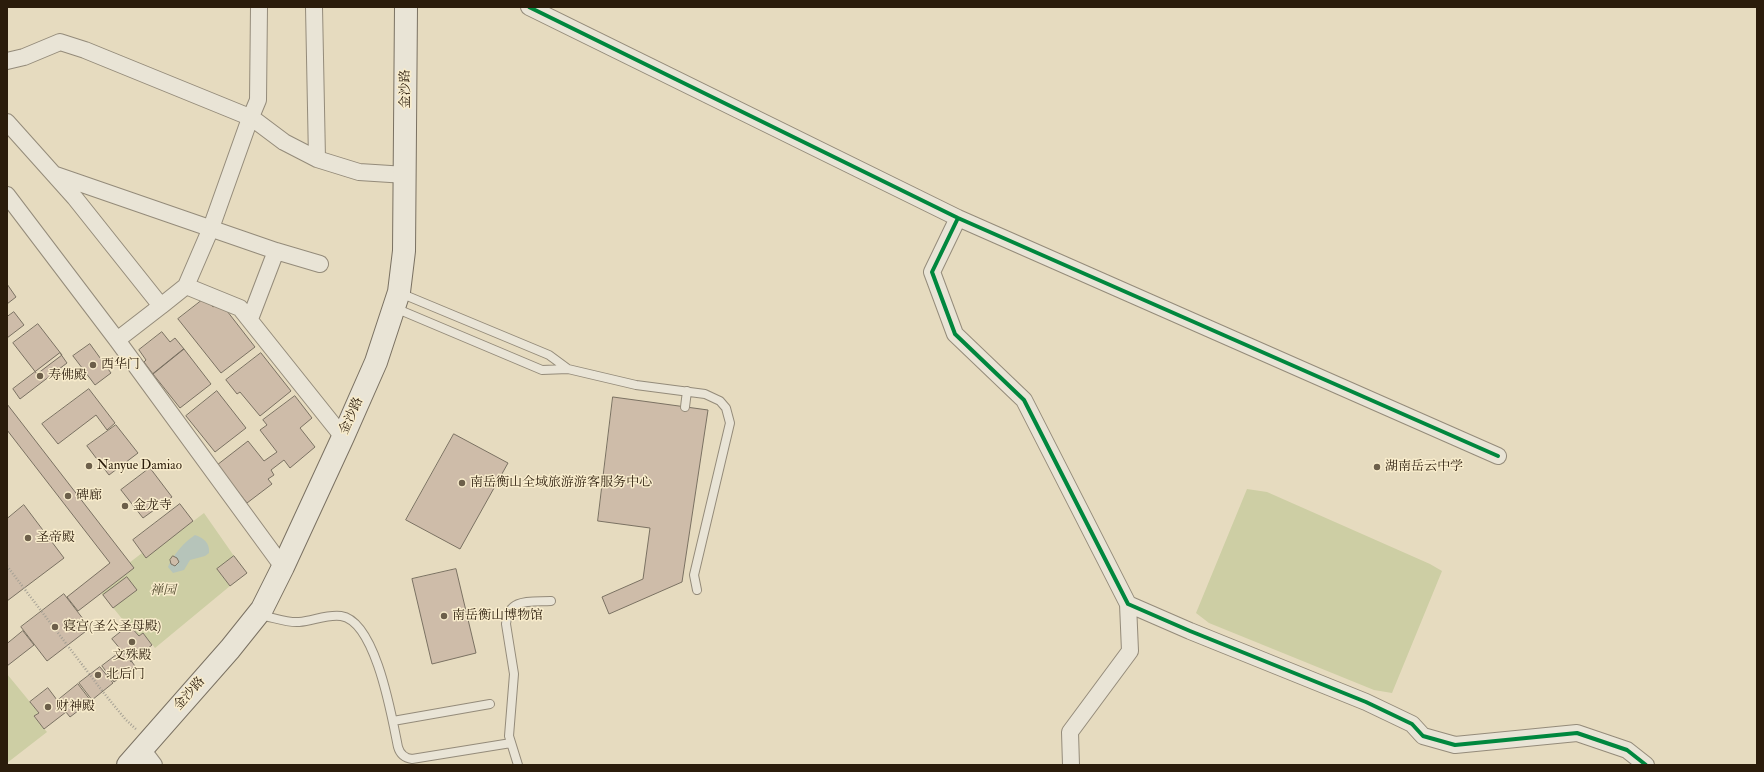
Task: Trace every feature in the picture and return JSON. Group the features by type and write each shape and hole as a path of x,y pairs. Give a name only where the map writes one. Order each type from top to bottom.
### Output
{"main road":[{"name":"金沙路","path":"128,765 149,752 258,614 283,568 376,362 396,300 404,251 406,175 406,7"}],"street":[{"path":"117,340 186,286 211,228 258,100 259,7"},
{"path":"314,7 317,159"},
{"path":"529,7 958,218 1498,456"},
{"path":"7,61 24,57 60,42 85,50 252,118 284,142 317,159 359,172 406,175"},
{"path":"7,122 75,198 161,306"},
{"path":"53,174 276,251 320,264"},
{"path":"7,195 117,340 283,568"},
{"path":"958,218 932,272 954,334 1024,400 1128,604 1130,651 1070,732 1071,765"},
{"path":"250,319 276,251"},
{"path":"186,286 240,308 343,437"},
{"path":"1128,604 1190,631 1366,702 1412,724 1423,736 1455,745 1577,733 1627,750 1646,765"}],"lane":[{"path":"396,300 549,355 568,369"},
{"path":"396,300 542,370 568,369 636,385 705,394 720,401 727,411 730,423 694,575 697,590"},
{"path":"685,407 687,391"},
{"path":"518,765 509,736 514,674 506,618 509,610 515,605 523,602 551,601"},
{"path":"258,614 297,622 339,615 350,619 359,627 370,646 380,670 399,751 403,756 409,759 511,743"},
{"path":"393,721 490,704"}],"path":[{"path":"7,566 149,752"}],"green space":[{"path":"1247,489 1267,492 1430,564 1442,571 1392,693 1374,690 1209,623 1196,613"},
{"name":"禅园","path":"204,513 234,556 217,569 230,586 155,648 143,633 139,636 130,626 128,626 101,593 129,563 142,553 146,557"},
{"path":"7,674 39,713 34,717 47,732 7,763"}],"shaded area":[{"path":"195,535 206,541 209,553 205,556 190,560 184,570 173,573 168,567 170,562 183,545"}],"building":[{"path":"7,284 16,297 7,304"},
{"path":"205,298 213,307 220,302 255,347 221,373 178,319"},
{"path":"14,312 24,325 7,338 7,317"},
{"path":"38,324 62,355 37,374 13,343"},
{"path":"162,332 170,342 175,338 184,349 153,374 144,362 146,360 139,350"},
{"name":"西华门","path":"90,344 111,373 95,385 73,356"},
{"path":"184,349 211,384 180,408 153,374"},
{"name":"寿佛殿","path":"60,353 67,363 20,399 13,389"},
{"path":"261,353 291,391 260,416 240,392 237,394 226,380"},
{"path":"89,389 115,423 107,430 96,415 58,444 42,424"},
{"path":"217,391 246,428 215,452 186,416"},
{"path":"295,396 312,418 300,428 315,447 290,468 284,460 271,470 274,475 268,479 272,484 247,503 217,465 248,441 264,461 277,452 260,430 267,425 263,420"},
{"path":"613,397 708,410 682,582 609,614 602,597 643,579 650,528 598,521"},
{"name":"碑廊","path":"7,404 134,568 78,611 67,597 110,563 7,430"},
{"path":"116,425 138,453 109,475 87,446"},
{"name":"南岳衡山全域旅游游客服务中心","path":"454,434 508,463 460,549 406,520"},
{"path":"150,468 172,497 143,518 121,490"},
{"path":"180,504 193,521 146,558 133,540"},
{"name":"圣帝殿","path":"24,505 64,558 7,601 7,519"},
{"path":"173,556 177,558 179,562 175,566 171,564 170,560"},
{"path":"234,556 247,573 230,586 217,569"},
{"name":"南岳衡山博物馆","path":"456,569 476,653 432,664 412,579"},
{"path":"127,577 137,590 113,608 103,595"},
{"name":"寝宫(圣公圣母殿)","path":"64,594 90,628 47,661 21,627"},
{"name":"文殊殿","path":"130,626 139,636 143,633 152,645 131,662 112,639"},
{"path":"23,631 34,645 7,666 7,644"},
{"path":"123,650 135,666 114,682 102,666"},
{"name":"北后门","path":"100,667 113,683 92,700 79,683"},
{"path":"78,684 91,701 70,717 57,701"},
{"name":"财神殿","path":"48,688 66,712 44,729 34,716 39,713 30,702"}],"cycle path":[{"path":"529,7 958,218 1498,456"},
{"path":"958,218 932,272 955,334 1024,400 1128,604 1190,631 1366,702 1412,724 1423,736 1455,745 1577,733 1627,750 1646,765"}],"place":[{"name":"西华门","path":"93,365"},
{"name":"寿佛殿","path":"40,376"},
{"name":"Nanyue Damiao","path":"89,466"},
{"name":"湖南岳云中学","path":"1377,467"},
{"name":"南岳衡山全域旅游游客服务中心","path":"462,483"},
{"name":"碑廊","path":"68,496"},
{"name":"金龙寺","path":"125,506"},
{"name":"圣帝殿","path":"28,538"},
{"name":"南岳衡山博物馆","path":"444,616"},
{"name":"寝宫(圣公圣母殿)","path":"55,627"},
{"name":"文殊殿","path":"132,642"},
{"name":"北后门","path":"98,675"},
{"name":"财神殿","path":"48,707"}]}
